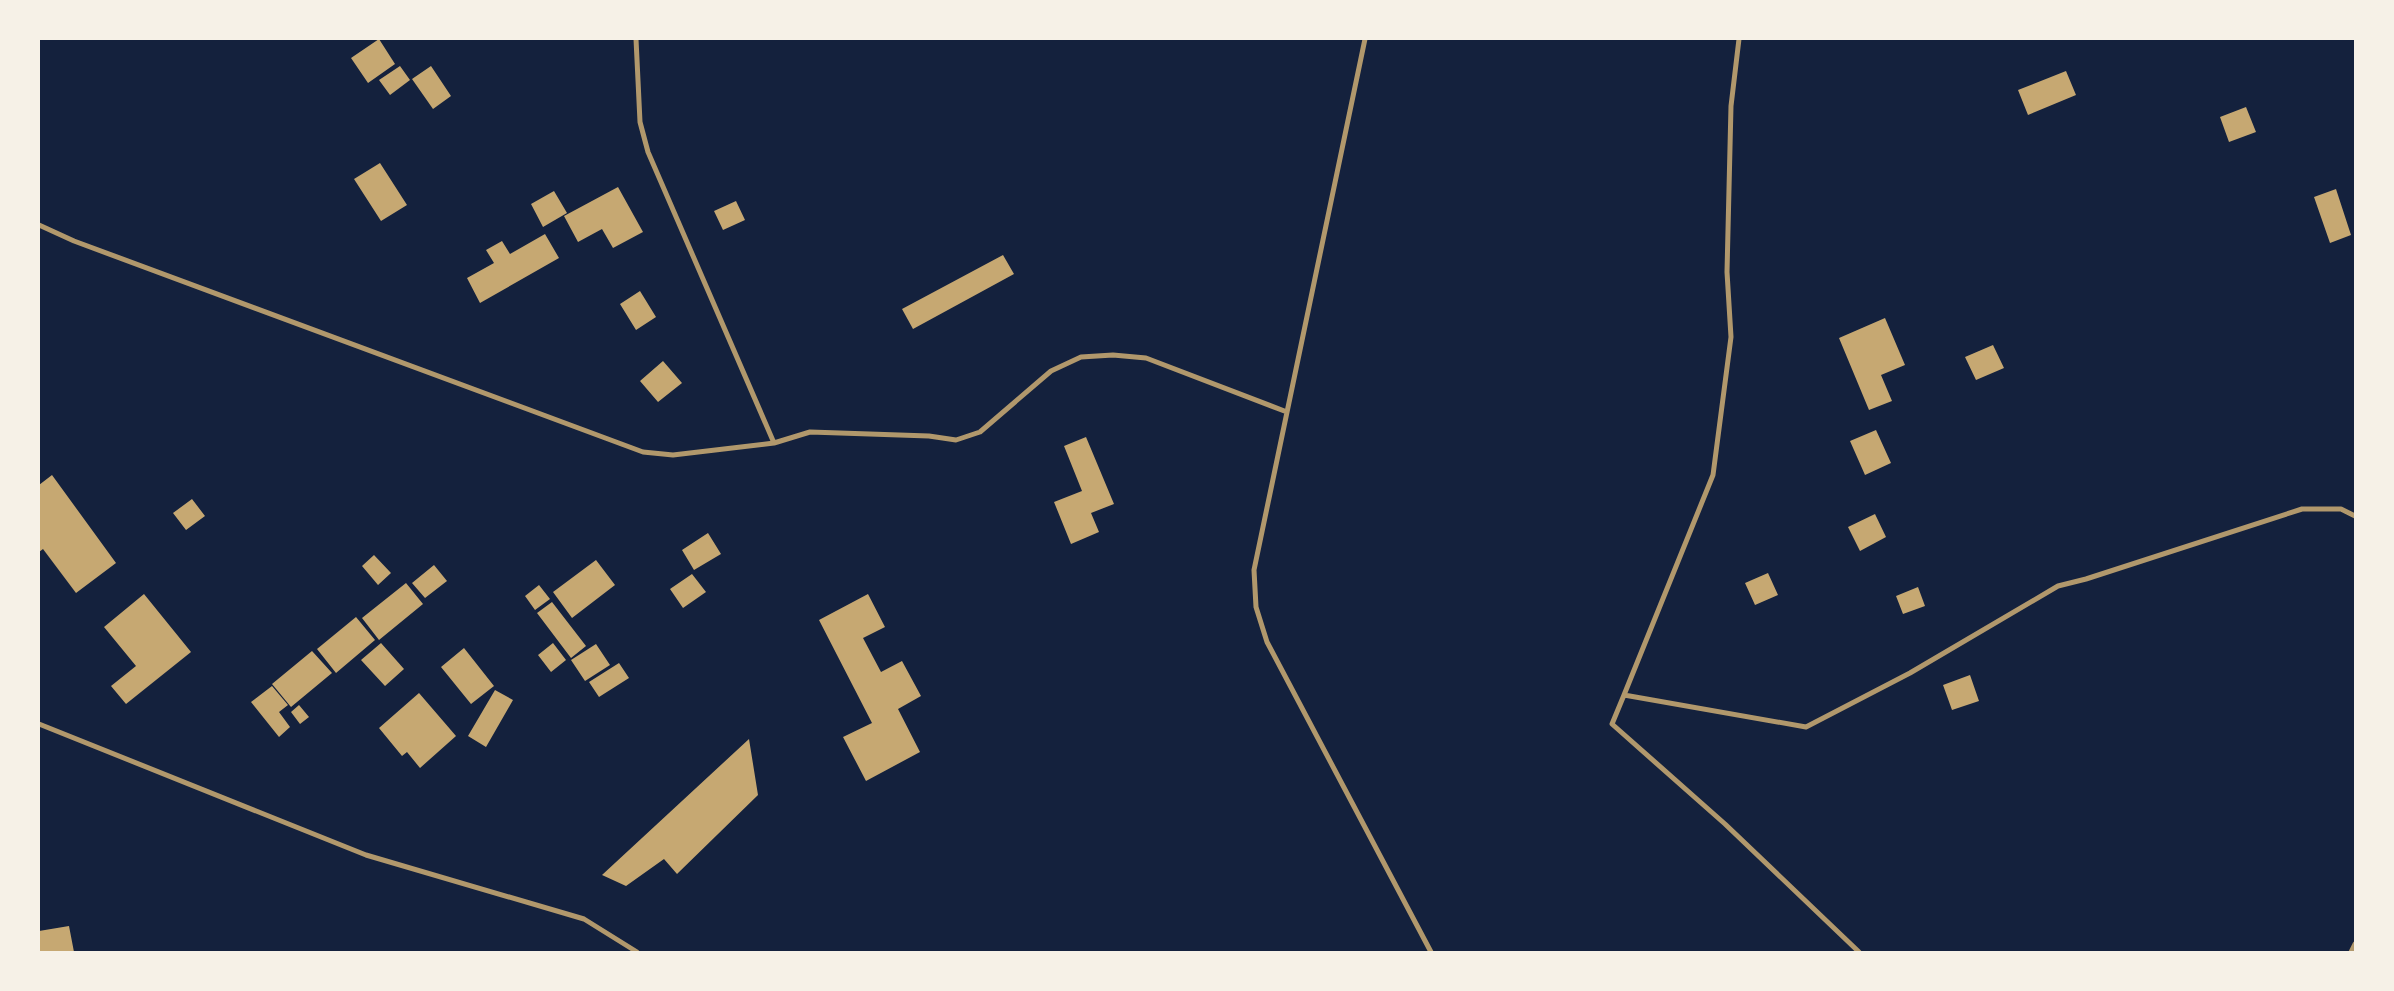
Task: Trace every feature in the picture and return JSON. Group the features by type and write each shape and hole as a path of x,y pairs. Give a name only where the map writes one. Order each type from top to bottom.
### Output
{"street":[{"path":"636,39 640,122 648,152 774,443"},
{"path":"1366,39 1254,570 1256,607 1267,642 1431,952"},
{"path":"1739,39 1731,116 1727,272 1731,337 1713,475 1612,724 1725,824 1859,952"},
{"path":"39,225 83,244 643,452 673,455 774,443 810,432 929,436 956,440 980,432 1051,371 1082,357 1146,358 1287,412"},
{"path":"1624,695 1806,727 1910,673 2058,586 2086,579 2302,509 2341,509 2355,516"},
{"path":"39,724 366,855 584,919 637,952"},
{"path":"2352,952 2355,944"}],"building":[{"path":"379,39 395,64 368,83 351,58"},
{"path":"400,66 410,80 390,95 379,80"},
{"path":"431,66 451,96 433,109 412,79"},
{"path":"2066,71 2076,95 2028,115 2018,90"},
{"path":"2246,107 2256,132 2229,142 2220,117"},
{"path":"380,163 407,205 381,221 354,179"},
{"path":"618,187 643,232 613,248 602,229 578,242 564,216"},
{"path":"2336,189 2351,235 2330,243 2314,197"},
{"path":"554,191 567,213 543,227 531,204"},
{"path":"736,201 745,220 723,230 714,211"},
{"path":"545,234 559,258 480,303 467,278 494,263 486,250 502,241 510,254"},
{"path":"1003,255 1014,274 913,329 902,309"},
{"path":"640,291 656,317 636,330 620,304"},
{"path":"1885,318 1905,365 1881,375 1892,401 1869,410 1839,338"},
{"path":"1993,345 2004,368 1976,380 1965,357"},
{"path":"663,361 682,383 658,402 640,381"},
{"path":"1876,430 1891,463 1865,475 1850,441"},
{"path":"1086,437 1114,504 1091,513 1099,532 1071,544 1054,502 1082,491 1064,446"},
{"path":"52,475 116,563 76,593 43,549 39,552 39,485"},
{"path":"192,499 205,516 186,530 173,513"},
{"path":"1875,514 1886,537 1860,551 1848,527"},
{"path":"708,533 721,554 694,570 682,550"},
{"path":"374,555 391,573 378,585 362,566"},
{"path":"596,560 615,585 572,618 553,592"},
{"path":"434,565 447,581 425,598 412,583"},
{"path":"1768,573 1778,595 1755,605 1745,583"},
{"path":"692,574 706,592 683,608 670,589"},
{"path":"406,583 423,604 379,640 362,618"},
{"path":"539,585 550,599 535,610 525,596"},
{"path":"1918,587 1925,606 1903,614 1896,596"},
{"path":"144,594 191,652 126,704 111,686 136,666 104,627"},
{"path":"868,594 885,627 863,638 881,672 902,661 921,696 898,709 920,752 866,781 843,737 872,723 819,620"},
{"path":"552,602 586,646 571,658 537,613"},
{"path":"356,617 375,640 336,673 317,649"},
{"path":"381,643 404,669 385,686 361,660"},
{"path":"553,643 566,660 551,672 538,655"},
{"path":"596,644 610,665 585,681 571,660"},
{"path":"464,648 494,686 471,704 441,667"},
{"path":"312,651 332,673 291,707 272,684"},
{"path":"619,663 629,678 599,697 589,682"},
{"path":"1970,675 1979,701 1952,710 1943,685"},
{"path":"272,686 288,705 279,712 290,727 279,737 251,702"},
{"path":"495,690 513,700 486,747 468,736"},
{"path":"419,693 456,736 420,768 407,752 402,756 379,728"},
{"path":"299,705 309,717 300,724 291,712"},
{"path":"749,739 758,795 677,874 664,859 626,886 602,875"},
{"path":"69,926 74,952 39,952 39,931"}]}
